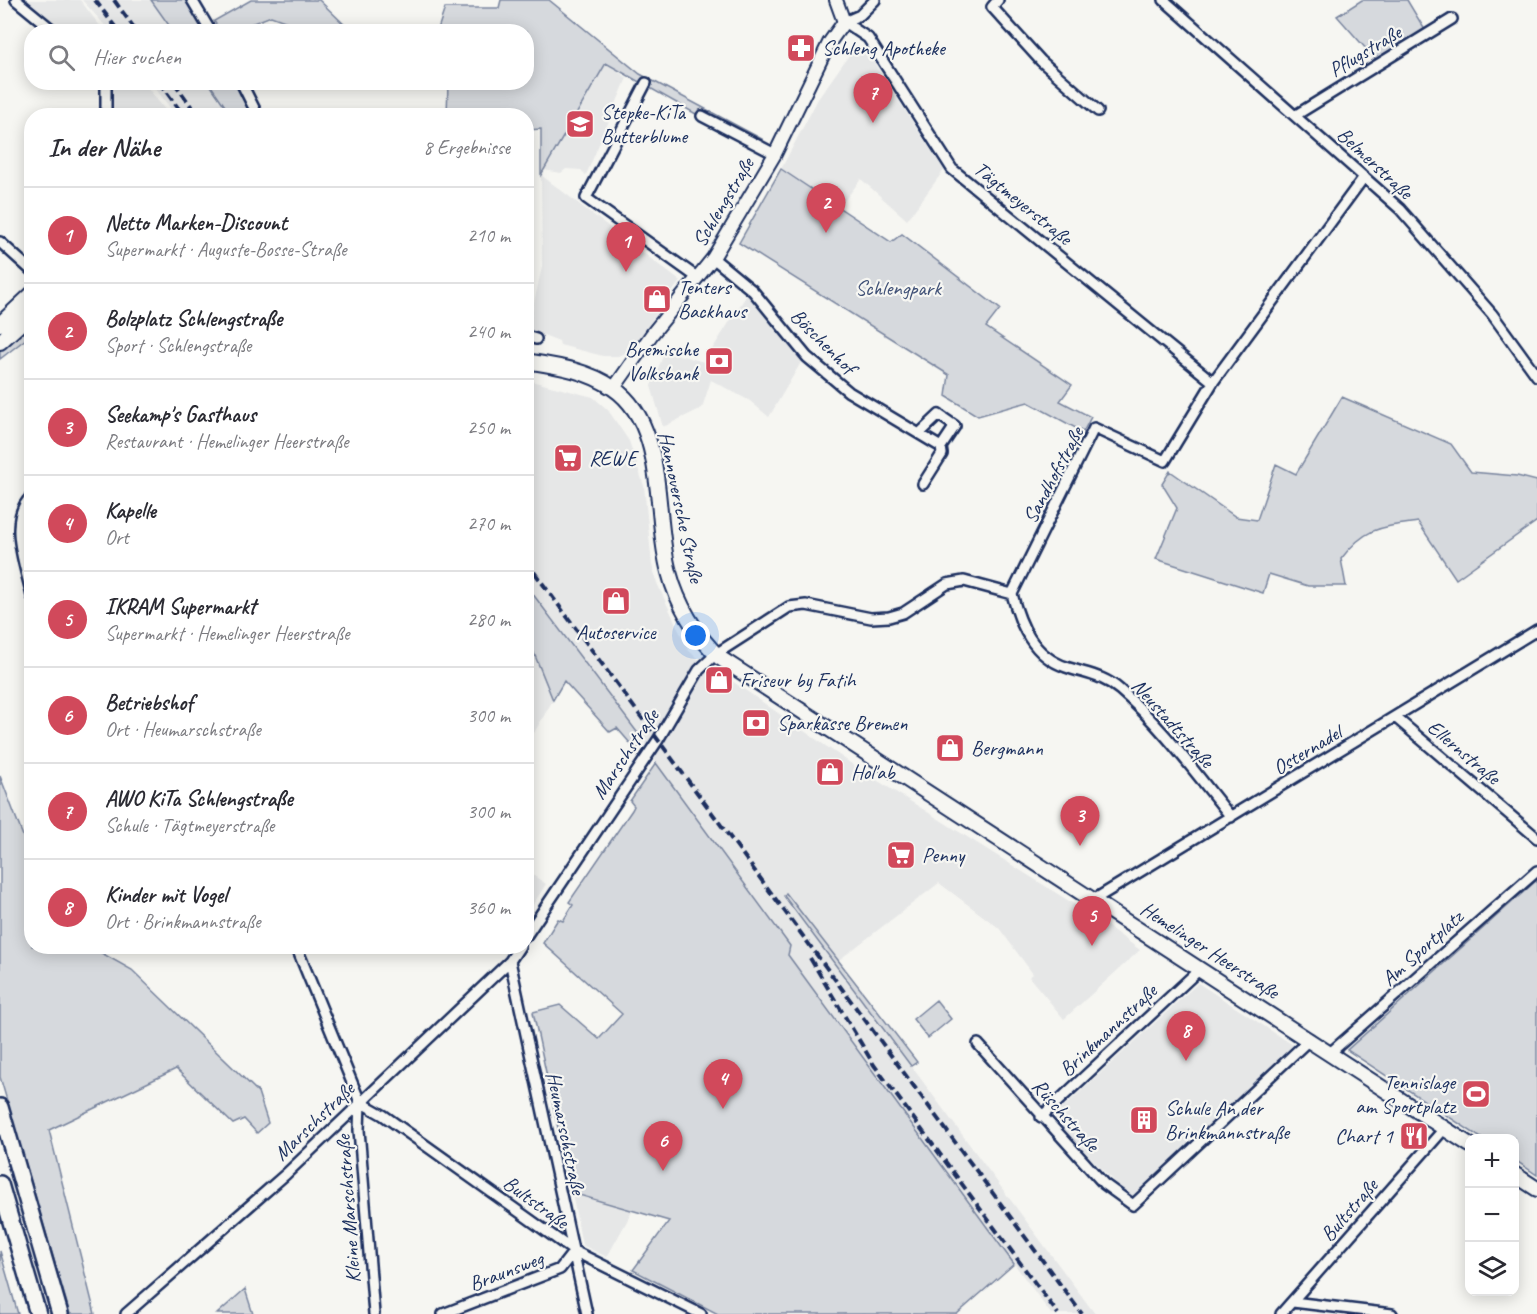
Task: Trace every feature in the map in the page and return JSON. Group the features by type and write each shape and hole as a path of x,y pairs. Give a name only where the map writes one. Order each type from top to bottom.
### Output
{"highway":[{"path":"0,1107 60,1314"},
{"path":"0,1184 38,1314"},
{"path":"0,1218 29,1314"}],"main road":[{"path":"0,324 24,302"},
{"path":"0,342 24,320"},
{"name":"Hannoversche Straße","path":"534,361 577,369 614,388 631,405 653,454 665,554 672,581 692,623 716,654"},
{"name":"Hemelinger Heerstraße","path":"716,654 1465,1142"},
{"path":"1519,1177 1537,1189"}],"street":[{"path":"16,0 45,24"},
{"path":"192,0 207,24"},
{"path":"836,0 844,22 860,15 875,0"},
{"path":"998,0 992,7 1041,61 1098,111"},
{"name":"Belmerstraße","path":"1164,0 1400,209 1492,314 1537,376"},
{"name":"Pflugstraße","path":"1296,115 1452,19"},
{"name":"Schlengstraße","path":"614,388 652,334 713,258 775,154 829,43 844,22"},
{"name":"Tägtmeyerstraße","path":"844,22 868,38 952,169 1213,382"},
{"path":"645,83 586,198 698,278"},
{"path":"106,90 106,108"},
{"path":"245,90 254,108"},
{"path":"702,116 775,154"},
{"name":"Sandhofstraße","path":"1012,594 1094,428 1166,461 1213,382 1364,177"},
{"path":"0,242 24,264"},
{"name":"Böschenhof","path":"713,258 753,291 807,357 849,392 941,447"},
{"path":"919,434 939,415 955,426 941,447 942,454 923,484"},
{"path":"24,505 20,510 19,527 24,554"},
{"path":"716,654 789,607 806,605 871,618 889,617 903,613 947,584 964,581 1012,594"},
{"name":"Neustadtstraße","path":"1012,594 1023,626 1034,646 1046,658 1065,667 1093,674 1120,689 1152,722 1231,817"},
{"name":"Osternadel","path":"1095,900 1537,630"},
{"name":"Marschstraße","path":"534,924 658,740 699,670 716,654"},
{"name":"Ellernstraße","path":"1395,717 1537,838"},
{"name":"Am Sportplatz","path":"1330,1053 1537,871"},
{"path":"299,954 360,1102"},
{"name":"Marschstraße","path":"126,1314 286,1174 514,954"},
{"name":"Heumarschstraße","path":"510,960 587,1314"},
{"name":"Brinkmannstraße","path":"1041,1117 1200,969"},
{"name":"Rüschstraße","path":"978,1044 1041,1117 1104,1184 1133,1205 1310,1039"},
{"name":"Bultstraße","path":"360,1102 383,1115 574,1251 701,1314"},
{"name":"Kleine Marschstraße","path":"360,1102 359,1130 374,1314"},
{"name":"Bultstraße","path":"1281,1314 1444,1129"},
{"name":"Braunsweg","path":"443,1314 560,1269 574,1251"},
{"path":"1293,1302 1389,1314"}],"shaded area":[{"path":"21,0 80,0 99,24 50,24"},
{"path":"82,0 151,0 168,24 104,24"},
{"path":"863,46 944,170 907,220 861,179 839,208 781,169 818,99 854,48"},
{"name":"Stepke-KiTa Butterblume","path":"562,52 611,66 627,78 586,175 581,170 566,169 561,173 544,170"},
{"path":"101,90 149,90 164,108 101,108"},
{"path":"156,90 214,90 226,108 171,108"},
{"path":"541,175 680,281 629,352 618,356 603,356 560,345 559,341 534,331 534,302 542,267"},
{"path":"748,293 803,359 769,417 750,401 711,380 702,408 663,427 651,386 665,351 704,362"},
{"path":"534,382 593,397 608,410 629,441 644,486 652,565 657,583 688,650 711,670 719,672 859,769 1096,918 1140,950 1064,1019 1029,977 1033,974 999,928 939,883 839,960 917,1062 912,1067 1095,1314 1051,1314 788,955 790,946 656,763 643,740 534,594"},
{"path":"534,655 553,700 534,733"},
{"path":"534,876 546,884 534,903"},
{"name":"Schule An der Brinkmannstraße","path":"1198,983 1293,1045 1133,1198 1125,1193 1057,1123 1056,1114"},
{"path":"572,1193 633,1210 607,1257 582,1245"}],"green space":[{"path":"151,0 186,0 201,24 168,24"},
{"path":"251,0 319,0 344,24 293,24 271,16 251,24 216,24 214,21"},
{"path":"501,0 549,0 640,74 762,139 756,148 606,63 541,175 541,129 534,130 534,108 447,108 448,90 534,90 534,24 440,24 445,8 499,8"},
{"path":"1362,0 1407,0 1425,30 1376,60 1337,16"},
{"path":"214,90 240,90 249,108 226,108"},
{"name":"Schlengpark","path":"781,169 891,242 902,234 1000,309 986,327 1072,385 1060,401 1091,417 1083,432 1028,402 978,416 946,396 949,375 739,243"},
{"path":"24,327 24,340 0,359 0,349"},
{"path":"1342,397 1451,444 1471,472 1517,476 1537,481 1537,521 1456,579 1418,522 1384,527 1358,540 1341,559 1346,586 1308,586 1269,574 1263,593 1156,559 1177,508 1162,484 1170,471 1236,517 1257,520 1276,464 1296,474"},
{"path":"534,596 643,740 636,750 617,728 610,732 564,681 553,700 534,653"},
{"path":"656,763 790,946 788,955 1014,1264 957,1314 718,1314 633,1270 669,1221 572,1193 533,1012 560,1005 599,1039 622,1014 543,943 558,919 563,921 573,905 569,902 632,810 634,806 630,801"},
{"path":"0,776 24,839 24,954 103,954 132,970 258,1092 268,1123 257,1133 244,1119 233,1124 176,1069 49,1130 95,1314 70,1314 0,1077"},
{"name":"Tennislage am Sportplatz","path":"1537,880 1537,1175 1519,1163 1519,1134 1475,1134 1347,1050"},
{"path":"786,893 917,1062 911,1066 784,896"},
{"path":"936,1000 951,1019 928,1038 913,1019"},
{"path":"0,1251 18,1314 0,1314"},
{"path":"245,1289 253,1314 217,1314"}],"railway":[{"path":"95,0 113,24"},
{"path":"114,0 131,24"},
{"path":"165,90 178,108"},
{"path":"180,90 192,108"},
{"path":"534,572 1082,1314"},
{"path":"810,958 874,1065 1058,1314"}],"place":[{"name":"Schleng Apotheke","path":"801,48"},
{"name":"AWO KiTa Schlengstraße","path":"873,123"},
{"name":"Stepke-KiTa Butterblume","path":"580,124"},
{"name":"Bolzplatz Schlengstraße","path":"826,233"},
{"name":"Netto Marken-Discount","path":"626,272"},
{"name":"Tenters Backhaus","path":"657,299"},
{"name":"Bremische Volksbank","path":"719,361"},
{"name":"REWE","path":"568,458"},
{"name":"Autoservice","path":"616,601"},
{"name":"Friseur by Fatih","path":"719,680"},
{"name":"Sparkasse Bremen","path":"756,723"},
{"name":"Bergmann","path":"950,748"},
{"name":"Hol'ab","path":"830,772"},
{"name":"Seekamp's Gasthaus","path":"1080,846"},
{"name":"Penny","path":"901,855"},
{"name":"IKRAM Supermarkt","path":"1092,946"},
{"name":"Kinder mit Vogel","path":"1186,1061"},
{"name":"Tennislage am Sportplatz","path":"1476,1094"},
{"name":"Kapelle","path":"723,1109"},
{"name":"Schule An der Brinkmannstraße","path":"1144,1120"},
{"name":"Chart 1","path":"1414,1136"},
{"name":"Betriebshof","path":"663,1171"}]}
